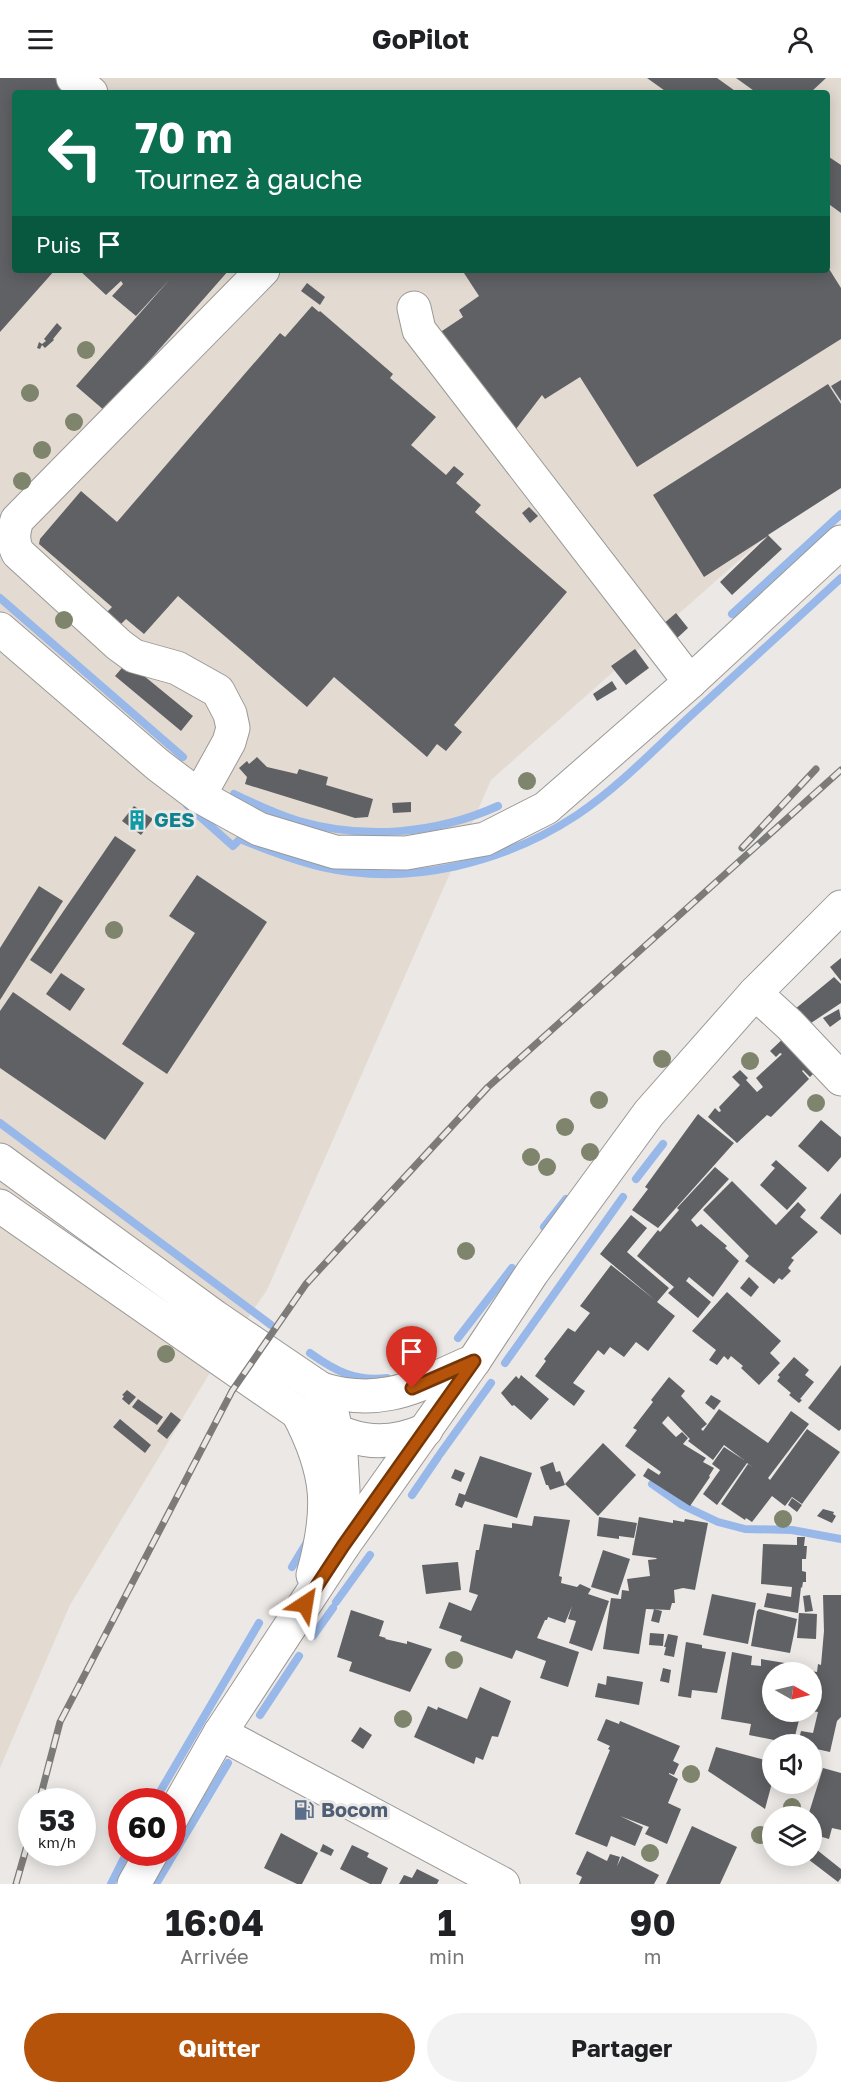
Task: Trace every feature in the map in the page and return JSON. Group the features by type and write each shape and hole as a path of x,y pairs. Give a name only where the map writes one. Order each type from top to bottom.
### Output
{"street":[{"path":"73,78 87,90"},
{"path":"199,796 229,742 233,728 230,714 218,691 177,668 134,656 118,645 18,553 13,542 13,532 17,520 259,273"},
{"path":"414,308 419,330 690,682"},
{"path":"0,629 158,765 199,796 259,829 335,852 406,853 485,839 546,808 690,682 841,542"},
{"path":"186,1792 220,1733 343,1546 474,1361 532,1273 649,1113 755,993 841,907"},
{"path":"755,993 790,1025 841,1078"},
{"path":"0,1160 215,1317 321,1389 355,1397 376,1397 412,1388 474,1361"},
{"path":"0,1206 298,1413 338,1432 357,1438 390,1442 426,1430"},
{"path":"321,1389 331,1408 338,1432 344,1490 343,1546"},
{"path":"298,1413 318,1455 325,1492 326,1520 322,1545 305,1604"},
{"path":"220,1733 503,1884"},
{"path":"134,1884 144,1866"}],"shaded area":[{"path":"0,78 841,78 841,470 491,780 267,1290 208,1376 70,1605 0,1768"}],"building":[{"path":"0,78 55,78 69,90 12,90 12,273 52,273 0,332"},
{"path":"647,78 717,78 734,90 664,90"},
{"path":"736,78 826,78 813,90 753,90"},
{"path":"830,158 841,165 841,213 830,205"},
{"path":"830,270 841,288 841,339 637,467 580,377 545,399 542,395 513,433 436,335 463,317 459,310 479,296 464,273 830,273"},
{"path":"82,273 226,273 105,411 76,386 170,279 136,316 112,296 123,284 121,281 106,295"},
{"path":"307,283 325,297 320,305 301,291"},
{"path":"312,306 393,374 390,378 436,417 411,445 446,475 454,466 464,474 456,483 481,505 475,512 567,592 454,725 462,732 446,751 437,744 427,757 334,677 307,707 178,596 144,634 126,619 119,626 105,614 112,607 39,544 40,539 81,491 117,522 280,333 285,337"},
{"path":"57,323 62,328 54,340 45,348 42,345 40,349 37,348 39,342 42,344 46,341 44,339"},
{"path":"841,380 841,401 831,386"},
{"path":"828,384 841,404 841,488 768,535 782,549 732,595 720,582 768,536 704,577 653,495"},
{"path":"529,507 538,516 530,523 522,513"},
{"path":"676,613 688,628 674,641 662,625"},
{"path":"635,649 649,668 626,685 611,666"},
{"path":"127,662 193,716 181,731 115,676"},
{"path":"612,681 617,689 597,701 593,694"},
{"path":"257,757 267,767 297,774 299,769 328,777 326,785 373,799 368,817 355,818 245,784 247,777 239,768 247,761 249,764"},
{"path":"411,802 411,812 393,813 392,803"},
{"name":"GES","path":"134,806 153,819 141,835 122,821"},
{"path":"115,836 136,850 51,974 30,960"},
{"path":"197,875 267,922 167,1074 122,1044 195,933 169,916"},
{"path":"39,886 63,901 0,1000 0,948"},
{"path":"841,958 841,981 830,967"},
{"path":"61,973 85,989 70,1011 46,994"},
{"path":"834,977 841,984 841,1003 808,1025 795,1009"},
{"path":"13,992 144,1083 105,1140 0,1068 0,1011"},
{"path":"839,1009 841,1019 830,1027 823,1018"},
{"path":"789,1033 819,1068 810,1077 803,1070 809,1079 771,1117 767,1115 737,1143 708,1117 715,1108 721,1111 719,1107 740,1085 732,1077 740,1070 757,1092 763,1087 756,1078 782,1054 776,1057 770,1051"},
{"path":"698,1114 734,1143 658,1228 632,1210 648,1189 645,1187"},
{"path":"821,1120 841,1137 841,1157 828,1172 798,1146"},
{"path":"776,1160 807,1188 787,1210 760,1185 775,1168 771,1165"},
{"path":"715,1167 729,1179 691,1220 697,1227 701,1224 727,1246 725,1248 739,1261 713,1297 689,1277 686,1281 711,1302 698,1318 668,1293 674,1287 637,1256"},
{"path":"732,1181 776,1225 798,1202 806,1210 800,1217 818,1232 791,1258 794,1260 788,1268 791,1271 774,1284 745,1261 749,1256 703,1210"},
{"path":"841,1193 841,1235 820,1218"},
{"path":"631,1215 647,1228 627,1252 669,1288 657,1302 675,1316 648,1351 636,1342 624,1357 610,1347 604,1355 598,1350 573,1383 585,1391 574,1406 535,1376 546,1361 544,1359 568,1328 575,1332 590,1313 580,1306 611,1265 655,1300 600,1254"},
{"path":"749,1277 759,1287 751,1297 740,1288"},
{"path":"727,1292 781,1341 770,1353 780,1363 759,1385 731,1356 728,1360 724,1356 717,1365 709,1360 716,1350 692,1331"},
{"path":"794,1357 809,1370 805,1375 814,1382 799,1403 777,1381 780,1377 778,1375"},
{"path":"841,1365 841,1429 839,1431 808,1408"},
{"path":"521,1375 549,1399 531,1420 514,1405 512,1406 501,1393 516,1376 519,1379"},
{"path":"669,1377 685,1391 681,1396 707,1424 701,1429 703,1431 719,1409 768,1443 791,1411 809,1424 768,1478 770,1480 807,1429 840,1452 802,1504 792,1497 785,1506 772,1496 752,1522 721,1504 748,1464 754,1468 747,1463 717,1505 703,1494 720,1470 712,1464 724,1447 744,1460 724,1445 713,1460 688,1441 690,1439 668,1416 662,1423 676,1437 682,1432 688,1438 683,1444 706,1458 703,1462 714,1468 690,1506 643,1476 648,1468 659,1475 661,1472 625,1446 637,1430 633,1428"},
{"path":"127,1390 136,1397 129,1405 122,1399 124,1396 122,1395"},
{"path":"711,1395 721,1401 714,1410 705,1403"},
{"path":"138,1399 163,1417 157,1425 132,1407"},
{"path":"171,1412 181,1420 167,1439 157,1431"},
{"path":"120,1419 151,1445 145,1453 113,1427"},
{"path":"603,1443 636,1475 598,1516 565,1484"},
{"path":"480,1456 532,1473 517,1518 465,1501 462,1508 455,1505 459,1493 465,1495"},
{"path":"553,1462 556,1472 560,1471 565,1485 550,1490 540,1467"},
{"path":"455,1469 465,1473 461,1482 451,1478"},
{"path":"792,1498 802,1505 797,1512 788,1505"},
{"path":"823,1509 834,1512 836,1516 832,1523 817,1516"},
{"path":"534,1516 570,1520 559,1576 562,1577 561,1583 577,1587 580,1584 591,1589 588,1594 609,1601 592,1651 569,1643 576,1621 568,1619 572,1606 565,1623 548,1617 545,1620 537,1638 579,1652 568,1687 540,1678 546,1661 516,1650 512,1659 460,1641 462,1636 439,1628 449,1602 471,1611 478,1595 469,1592 476,1550 479,1550 484,1524 512,1528 512,1523 532,1526"},
{"path":"599,1517 637,1523 634,1538 619,1536 619,1539 597,1536"},
{"path":"639,1517 673,1523 673,1520 684,1522 685,1519 708,1523 695,1590 683,1588 674,1590 675,1603 672,1603 670,1610 646,1609 639,1654 603,1649 611,1598 621,1599 622,1590 629,1591 627,1579 650,1576 648,1560 657,1559 632,1555"},
{"path":"797,1537 805,1537 804,1546 807,1546 806,1559 802,1559 802,1571 806,1572 806,1582 803,1582 801,1587 798,1613 764,1607 767,1593 791,1597 792,1587 761,1584 763,1544 797,1545"},
{"path":"603,1550 630,1559 618,1595 591,1587"},
{"path":"458,1562 461,1590 426,1594 422,1565"},
{"path":"712,1594 756,1603 748,1644 703,1635"},
{"path":"810,1595 813,1611 805,1612 803,1596"},
{"path":"823,1595 841,1595 841,1717 837,1721 830,1752 822,1750 822,1734 800,1734 801,1731 813,1733 816,1722 822,1722 821,1662 824,1631"},
{"path":"654,1609 662,1611 659,1623 651,1621"},
{"path":"759,1609 797,1619 790,1653 751,1646"},
{"path":"351,1610 384,1621 379,1636 385,1639 407,1644 407,1641 432,1649 410,1692 349,1671 352,1662 337,1657"},
{"path":"799,1613 817,1614 816,1639 797,1638"},
{"path":"650,1633 664,1634 663,1646 649,1645"},
{"path":"668,1634 678,1636 674,1657 664,1655"},
{"path":"686,1642 702,1645 702,1648 726,1652 717,1693 692,1690 691,1698 678,1696"},
{"path":"732,1652 752,1656 751,1665 761,1666 761,1659 779,1662 762,1662 762,1722 798,1722 796,1734 762,1734 762,1738 749,1735 751,1724 721,1719"},
{"path":"663,1668 671,1670 669,1683 660,1681"},
{"path":"607,1676 643,1682 639,1705 595,1697 598,1683 606,1685"},
{"path":"480,1687 511,1701 498,1737 492,1736 483,1760 476,1757 474,1764 414,1737 428,1706 437,1710 438,1707 467,1719"},
{"path":"606,1719 619,1724 620,1721 680,1746 673,1761 679,1764 674,1775 669,1773 678,1779 668,1803 681,1809 667,1844 645,1834 649,1827 620,1816 643,1827 635,1846 611,1836 607,1847 575,1834 610,1750 608,1749 610,1746 597,1740"},
{"path":"360,1727 372,1735 363,1749 351,1741"},
{"path":"716,1747 762,1759 762,1794 769,1794 766,1806 762,1807 708,1771"},
{"path":"823,1768 841,1773 841,1830 832,1828 829,1839 822,1837 822,1806 811,1806 815,1794 822,1794"},
{"name":"Bocom","path":"302,1801 314,1809 308,1819 295,1811"},
{"path":"692,1826 737,1847 720,1884 666,1884"},
{"path":"281,1833 318,1853 302,1884 297,1884 264,1868"},
{"path":"323,1844 334,1850 331,1856 320,1851"},
{"path":"352,1845 369,1853 367,1857 388,1868 381,1884 370,1884 340,1869"},
{"path":"587,1851 607,1861 610,1854 620,1857 617,1866 622,1856 659,1875 654,1884 579,1884 582,1877 576,1874"},
{"path":"822,1854 841,1869 841,1878 838,1882 817,1866 822,1866"},
{"path":"417,1869 439,1880 437,1884 399,1884 404,1875 412,1878"}],"waterway":[{"path":"732,614 841,514"},
{"path":"187,805 233,846 240,839 280,855 322,867 388,874 422,872 487,858 549,832 606,793 841,578"},
{"path":"0,598 183,757"},
{"path":"234,794 299,821 349,831 400,831 425,828 450,823 498,806"},
{"path":"0,1123 271,1325"},
{"path":"636,1179 663,1144"},
{"path":"505,1363 623,1197"},
{"path":"544,1227 566,1199"},
{"path":"458,1338 512,1268"},
{"path":"310,1353 346,1374 365,1378 387,1378"},
{"path":"440,1454 491,1383"},
{"path":"412,1495 438,1457"},
{"path":"652,1484 682,1505 718,1522 745,1529 792,1530 841,1539"},
{"path":"292,1567 307,1542"},
{"path":"336,1602 370,1555"},
{"path":"313,1636 333,1608"},
{"path":"162,1788 259,1623"},
{"path":"260,1715 299,1656"},
{"path":"156,1884 228,1763"},
{"path":"111,1884 120,1866"}],"railway":[{"path":"742,848 816,769"},
{"path":"43,1788 60,1722 232,1391 306,1284 488,1087 841,770"},
{"path":"16,1884 21,1866"}],"place":[{"name":"GES","path":"137,820"},
{"name":"Bocom","path":"304,1810"}],"route":[{"path":"305,1604 343,1546 474,1361 412,1388"}]}
